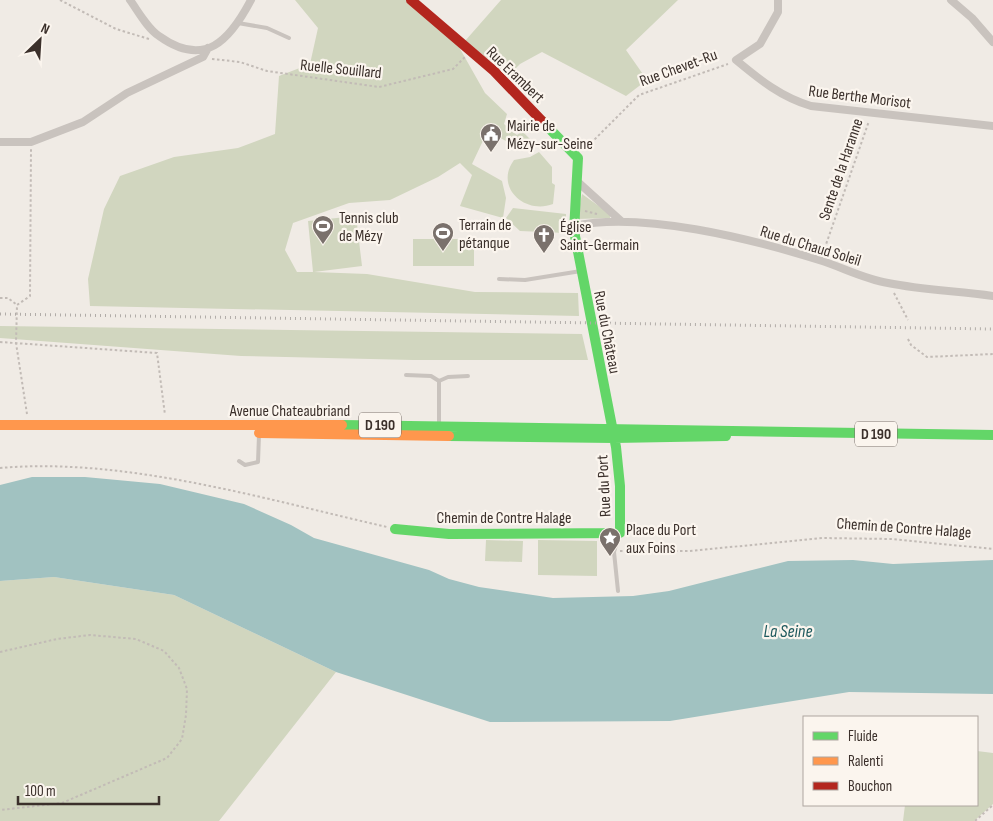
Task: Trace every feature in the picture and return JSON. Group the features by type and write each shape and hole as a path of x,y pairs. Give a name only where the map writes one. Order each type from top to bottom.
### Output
{"main road":[{"name":"Rue Erambert","path":"411,0 494,71 578,158"},
{"path":"578,158 579,183"},
{"name":"Rue du Château","path":"579,183 574,210 574,229 613,434"},
{"name":"Avenue Chateaubriand","path":"0,425 291,424 439,427 708,437 760,433 993,435"},
{"name":"Avenue Chateaubriand","path":"0,431 613,434"},
{"name":"Rue du Port","path":"613,434 620,486 620,533"},
{"name":"Chemin de Contre Halage","path":"395,529 449,534 620,533"}],"street":[{"path":"130,0 157,35 189,49 208,48 222,42 238,23 251,0"},
{"name":"Rue Chevet-Ru","path":"736,60 760,44 778,12 778,0"},
{"path":"951,0 984,31 992,36"},
{"path":"0,142 31,142 83,122 127,93 203,57 208,48"},
{"name":"Rue Berthe Morisot","path":"736,60 768,87 795,101 811,106 993,126"},
{"path":"579,183 621,221"},
{"name":"Rue du Chaud Soleil","path":"574,229 590,222 621,221 712,232 820,260 886,283 993,296"}],"lane":[{"path":"238,23 267,28 289,38"},
{"path":"498,279 525,280 581,271"},
{"path":"406,375 431,376 439,381"},
{"path":"439,381 448,377 468,376"},
{"path":"439,381 439,427"},
{"path":"239,461 245,465 258,462 259,433"},
{"path":"618,591 614,552 615,542 620,533"}],"path":[{"path":"60,0 116,28 154,41 164,38"},
{"name":"Ruelle Souillard","path":"203,57 240,62 267,71 379,87 453,69 471,51"},
{"name":"Rue Chevet-Ru","path":"578,158 588,144 639,95 719,69 736,60"},
{"name":"Sente de la Haranne","path":"820,260 871,113"},
{"path":"17,305 30,296 31,142"},
{"path":"574,210 600,214"},
{"path":"886,283 901,304 908,320"},
{"path":"0,298 8,298 17,305"},
{"path":"17,305 16,343 30,431"},
{"path":"908,339 911,345 927,357 993,354"},
{"path":"0,342 157,353 166,425"},
{"path":"0,468 23,466 83,467 141,475 216,488 395,529"},
{"name":"Chemin de Contre Halage","path":"620,533 619,552 690,551 823,538 892,539 993,549"},
{"path":"0,652 58,639 90,635 136,639 164,651 179,668 186,689 186,715 182,739 167,758 62,803 0,810"},
{"path":"975,821 993,805"}],"green space":[{"path":"295,0 412,0 459,47 485,93 507,114 504,124 517,135 522,131 536,145 529,151 519,142 515,146 495,135 496,131 489,128 472,164 502,181 506,198 503,218 460,206 472,175 460,163 438,177 390,200 349,203 293,223 285,250 297,272 313,272 308,221 356,216 362,266 314,272 367,274 475,292 578,293 579,316 90,306 88,279 104,209 120,176 174,157 238,148 275,134 279,76 310,64 318,28"},
{"path":"501,0 678,0 626,50 647,80 626,96 542,52 520,64 509,75 465,41"},
{"path":"539,152 552,167 552,183 555,185 553,204 532,206 523,202 510,189 508,180 509,170 514,160 530,157"},
{"path":"582,194 610,214 610,218 577,219"},
{"path":"513,208 566,214 566,233 520,231 506,218"},
{"name":"Terrain de pétanque","path":"413,239 474,239 474,266 413,266"},
{"path":"0,326 582,334 588,360 413,360 241,356 0,338"},
{"path":"486,540 523,541 522,562 485,561"},
{"path":"538,540 597,541 597,576 538,575"},
{"path":"54,577 174,595 336,672 219,821 0,821 0,581"},
{"path":"978,751 993,753 993,804 974,821 903,821 905,806 978,806"}],"water":[{"name":"La Seine","path":"32,477 85,477 160,484 244,504 291,525 314,538 429,570 449,579 479,587 553,598 633,596 669,591 788,561 853,560 893,564 993,560 993,694 849,692 670,721 490,722 336,672 174,595 54,577 0,581 0,485"}],"railway":[{"path":"0,314 993,329"}],"traffic: fast":[{"path":"395,529 449,534 620,533 620,486 616,447 574,231 578,158 542,121"},
{"path":"342,425 993,435"},
{"path":"449,436 614,438 726,436"}],"traffic: slow":[{"path":"0,425 342,425"},
{"path":"259,433 449,436"}],"traffic: jam":[{"path":"411,0 494,71 542,121"}],"place":[{"name":"Mairie de Mézy-sur-Seine","path":"491,153"},
{"name":"Tennis club de Mézy","path":"323,245"},
{"name":"Terrain de pétanque","path":"443,252"},
{"name":"Église Saint-Germain","path":"544,254"},
{"name":"Place du Port aux Foins","path":"610,557"}]}
